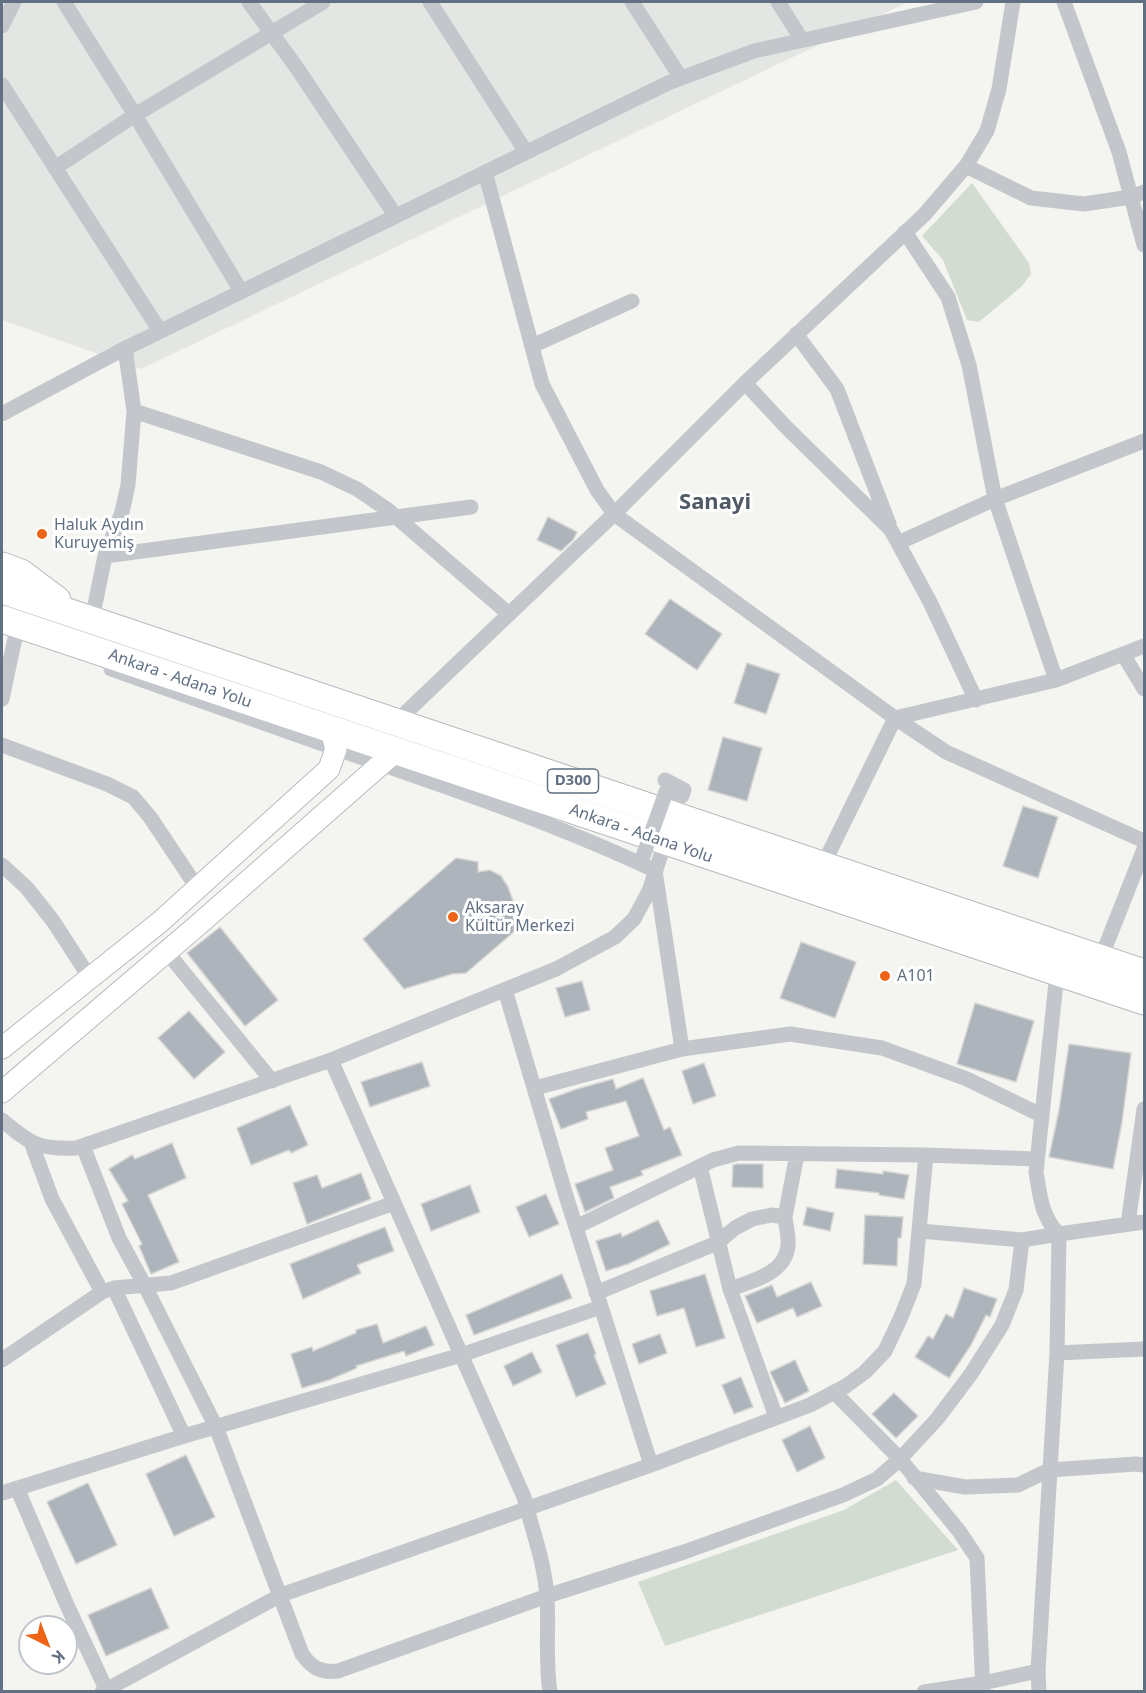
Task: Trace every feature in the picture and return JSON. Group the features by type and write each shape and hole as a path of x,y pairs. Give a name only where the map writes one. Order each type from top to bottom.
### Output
{"highway":[{"path":"2,566 21,573 85,617"},
{"name":"Ankara - Adana Yolu","path":"2,590 1144,973"},
{"name":"Ankara - Adana Yolu","path":"10,632 74,642 334,740 664,842 1144,1001"}],"main road":[{"path":"2,1048 160,922 329,769 334,740"},
{"path":"2,1092 167,952 389,757"}],"street":[{"path":"2,26 14,2"},
{"path":"64,2 241,291"},
{"path":"249,2 395,215"},
{"path":"55,168 135,115 323,2"},
{"path":"430,2 526,152"},
{"path":"632,2 681,78"},
{"path":"778,2 802,40"},
{"path":"2,414 125,348 681,78 754,51 915,8 976,2"},
{"path":"397,721 614,514 796,334 924,215 966,166 987,131 996,99 1013,2"},
{"path":"1064,2 1119,152 1138,194 1144,245"},
{"path":"2,85 160,331"},
{"path":"966,166 1031,198 1084,204 1138,194"},
{"path":"485,172 542,384 597,490 614,514 895,718 946,752 1144,841"},
{"path":"905,232 948,297 969,365 995,499 1056,680"},
{"path":"532,346 632,301"},
{"path":"796,334 837,389 894,537 930,602 976,700"},
{"path":"85,617 122,512 128,485 134,411 125,348"},
{"path":"745,383 894,537"},
{"path":"134,411 321,472 357,489 396,517 509,614"},
{"path":"894,537 1144,441"},
{"path":"105,556 471,507"},
{"path":"2,699 10,632 334,740"},
{"path":"895,718 1056,680 1144,646"},
{"path":"1123,654 1144,689"},
{"path":"824,865 895,718"},
{"path":"2,745 133,796 150,817 198,889"},
{"path":"389,757 610,849 656,872"},
{"path":"610,849 614,845 642,860 665,786"},
{"path":"2,1120 31,1142 54,1149 83,1146 331,1060 556,969 615,937 634,919 649,891 664,842"},
{"path":"1101,958 1144,849"},
{"path":"2,865 27,888 40,904 90,978"},
{"path":"656,872 682,1049"},
{"path":"167,952 272,1081"},
{"path":"1039,1692 1038,1671 1057,1353 1059,1234 1049,1224 1042,1204 1036,1172 1057,973"},
{"path":"505,990 598,1300 651,1465"},
{"path":"534,1088 682,1049 790,1034 882,1048 967,1079 1041,1115"},
{"path":"331,1060 524,1497 541,1562 547,1596 547,1675 550,1692"},
{"path":"1128,1224 1144,1109"},
{"path":"31,1142 52,1199 108,1290 184,1436"},
{"path":"83,1146 118,1238 145,1286 216,1427 302,1654 316,1669 326,1673 338,1671 547,1596 684,1552 843,1495 876,1479 900,1459 944,1410 971,1374 1002,1325 1016,1290 1022,1240"},
{"path":"576,1227 713,1160 739,1153 1037,1159"},
{"path":"730,1289 767,1275 787,1256 789,1243 785,1217 797,1154"},
{"path":"17,1488 104,1690 281,1595 526,1507 651,1465 810,1405 865,1372 885,1351 914,1284 926,1155"},
{"path":"700,1166 730,1289 776,1417"},
{"path":"2,1360 108,1290 171,1283 394,1203"},
{"path":"2,1493 184,1436 461,1356 598,1300 717,1243 735,1228 752,1220 772,1215 785,1217"},
{"path":"920,1231 1022,1240 1144,1222"},
{"path":"1057,1353 1144,1349"},
{"path":"834,1392 900,1459 959,1531 977,1558 983,1687"},
{"path":"914,1478 964,1487 1018,1485 1049,1470 1144,1465"},
{"path":"924,1692 983,1687 1038,1671"}],"shaded area":[{"path":"2,2 908,2 141,369 2,320"},
{"path":"972,183 1029,263 1031,274 1022,286 979,322 967,320 943,260 922,236"},
{"path":"896,1480 958,1550 665,1646 638,1582 844,1510"}],"building":[{"path":"548,517 577,532 573,540 561,551 537,540"},
{"path":"670,599 722,634 697,670 645,634"},
{"path":"747,663 780,674 766,714 734,703"},
{"path":"723,737 762,748 747,801 708,790"},
{"path":"1023,806 1058,817 1038,878 1003,866"},
{"name":"Aksaray Kültür Merkezi","path":"456,858 478,862 478,872 490,870 501,876 514,903 519,903 516,930 466,973 452,974 404,989 363,939"},
{"path":"220,927 278,1000 245,1026 187,953"},
{"path":"801,942 856,962 835,1018 780,998"},
{"path":"582,981 590,1010 565,1017 556,988"},
{"path":"975,1003 1034,1021 1016,1082 957,1064"},
{"path":"189,1011 225,1052 194,1079 158,1038"},
{"path":"1069,1044 1131,1053 1113,1169 1049,1157"},
{"path":"422,1062 430,1086 370,1107 361,1082"},
{"path":"704,1063 716,1096 693,1104 682,1071"},
{"path":"643,1078 664,1130 670,1127 682,1155 641,1171 643,1175 610,1187 614,1198 585,1212 575,1184 613,1170 605,1148 639,1136 626,1101 586,1112 588,1119 561,1129 549,1099 613,1079 616,1089"},
{"path":"290,1105 308,1145 291,1153 289,1150 251,1165 237,1128"},
{"path":"172,1143 186,1178 148,1195 179,1262 151,1274 139,1246 142,1244 122,1204 128,1201 109,1169 132,1155 135,1159"},
{"path":"763,1164 763,1188 732,1187 733,1165"},
{"path":"837,1169 883,1174 883,1171 909,1175 904,1199 879,1195 879,1193 835,1188"},
{"path":"361,1173 371,1199 307,1224 293,1183 317,1175 322,1188"},
{"path":"470,1185 480,1212 431,1231 421,1204"},
{"path":"546,1194 559,1224 529,1237 516,1207"},
{"path":"807,1207 834,1213 830,1231 803,1225"},
{"path":"865,1215 903,1217 901,1238 898,1238 897,1266 863,1264"},
{"path":"658,1220 670,1244 628,1264 606,1271 596,1241 621,1233 622,1237"},
{"path":"385,1227 394,1251 357,1265 361,1273 303,1299 290,1264"},
{"path":"562,1274 572,1298 474,1335 466,1315"},
{"path":"705,1274 725,1338 696,1347 684,1308 657,1316 650,1291"},
{"path":"811,1282 822,1306 797,1317 793,1308 757,1323 745,1296 772,1285 777,1297"},
{"path":"964,1288 997,1299 990,1317 986,1315 971,1345 949,1378 915,1357 928,1336 933,1339 946,1314 953,1318"},
{"path":"377,1324 383,1343 426,1326 434,1345 406,1356 404,1351 356,1366 357,1368 329,1380 302,1388 291,1354 312,1347 313,1351 356,1333 356,1330"},
{"path":"588,1333 606,1384 576,1397 556,1345"},
{"path":"660,1334 667,1353 639,1364 632,1344"},
{"path":"532,1352 542,1372 513,1386 504,1366"},
{"path":"795,1360 809,1391 785,1403 770,1372"},
{"path":"741,1377 753,1407 734,1414 722,1385"},
{"path":"894,1393 918,1416 896,1438 872,1414"},
{"path":"810,1426 825,1458 797,1472 782,1440"},
{"path":"186,1455 215,1517 174,1536 146,1474"},
{"path":"88,1483 117,1545 76,1564 47,1502"},
{"path":"151,1588 169,1628 106,1656 88,1615"}],"place":[{"name":"Haluk Aydın Kuruyemiş","path":"42,534"},
{"name":"Aksaray Kültür Merkezi","path":"453,917"},
{"name":"A101","path":"885,976"}],"district":[{"name":"Sanayi","path":"715,503"}]}
